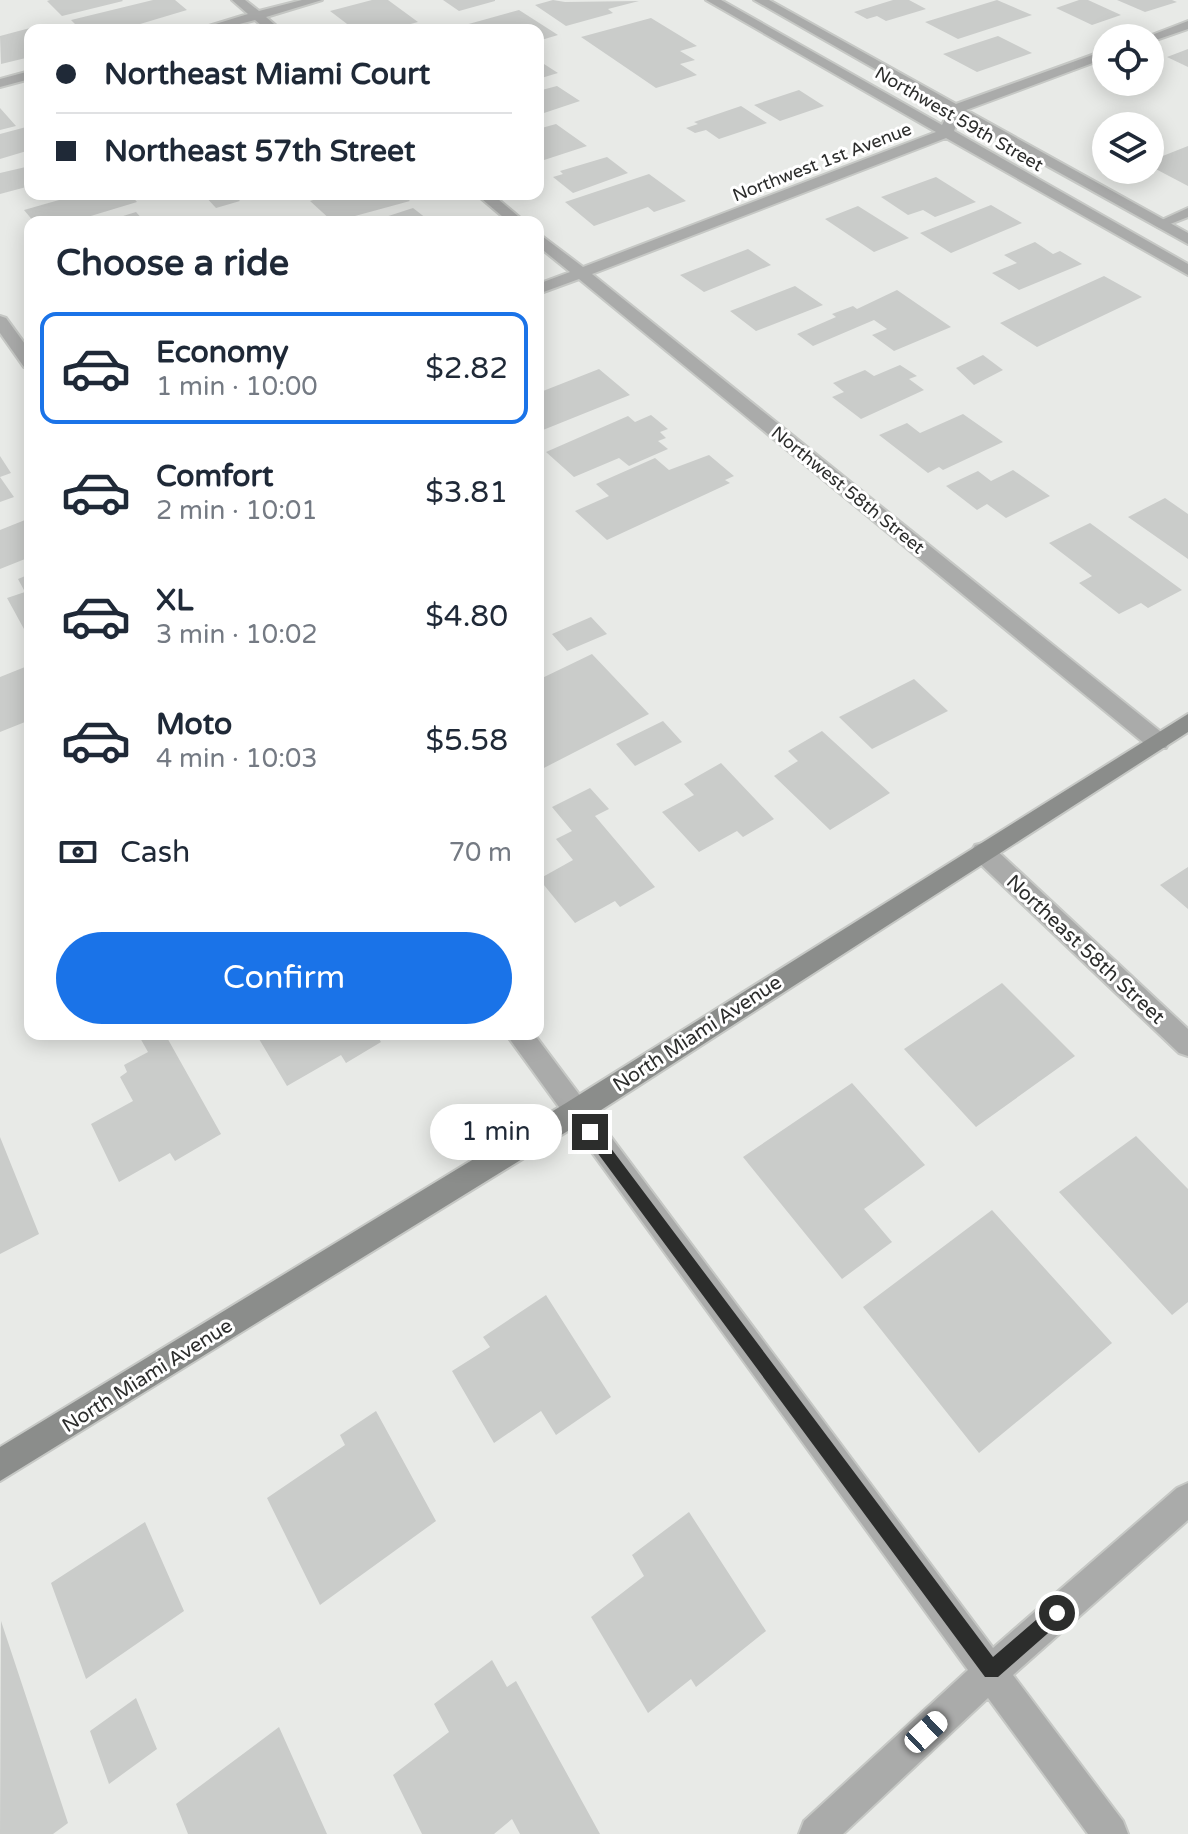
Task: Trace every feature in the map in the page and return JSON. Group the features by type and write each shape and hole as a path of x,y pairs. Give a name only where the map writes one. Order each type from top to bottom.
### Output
{"main road":[{"name":"North Miami Avenue","path":"0,1465 575,1112 1188,722"}],"street":[{"path":"238,0 267,24"},
{"path":"226,24 316,0"},
{"name":"Northwest 59th Street","path":"712,0 1188,270"},
{"name":"Northwest 59th Street","path":"767,1 1188,239"},
{"path":"1164,33 1188,25"},
{"path":"946,133 956,109 1092,59"},
{"path":"0,83 24,77"},
{"name":"Northwest 1st Avenue","path":"544,287 946,133"},
{"path":"490,200 510,216"},
{"path":"1160,224 1188,212"},
{"name":"Northwest 58th Street","path":"544,243 1158,742"},
{"path":"0,321 24,355"},
{"name":"Northeast 58th Street","path":"983,852 1188,1045"},
{"path":"523,1040 1110,1834"},
{"path":"817,1834 992,1671 1188,1499"}],"building":[{"path":"153,0 175,0 187,10 140,24 75,24 71,20"},
{"path":"372,0 388,0 418,22 347,24 330,11"},
{"path":"443,0 495,0 495,1 459,11"},
{"path":"553,0 639,1 608,9 613,13 566,26 535,5"},
{"path":"893,0 909,0 926,9 886,21 877,16 867,19 854,12"},
{"path":"997,0 1032,15 958,39 925,22"},
{"path":"1088,0 1121,15 1092,25 1056,8"},
{"path":"1117,0 1172,0 1177,2 1145,12"},
{"path":"47,1 123,1 62,16"},
{"path":"519,10 541,24 469,24"},
{"path":"651,18 697,46 680,51 695,60 680,64 697,75 656,88 581,37"},
{"path":"544,26 558,35 544,39"},
{"path":"24,30 24,58 1,64 0,36"},
{"path":"998,36 1032,53 977,72 943,54"},
{"path":"1188,49 1188,67 1167,57"},
{"path":"544,64 558,73 544,77"},
{"path":"557,86 580,101 544,113 544,89"},
{"path":"799,90 824,106 780,121 754,105"},
{"path":"741,106 767,123 719,139 706,130 695,133 686,128 698,124 694,122"},
{"path":"0,108 16,126 0,130"},
{"path":"556,124 587,146 544,160 544,127"},
{"path":"24,128 24,152 0,159 0,134"},
{"path":"1188,146 1188,186 1164,173 1164,155"},
{"path":"607,157 628,173 573,193 553,177 563,174 560,171"},
{"path":"24,167 24,188 0,194 0,173"},
{"path":"649,174 686,201 654,212 648,207 594,226 565,202"},
{"path":"936,177 976,202 935,217 923,210 908,215 881,197"},
{"path":"59,200 137,202 91,216 29,216 24,210"},
{"path":"209,200 240,201 216,208"},
{"path":"310,201 410,201 355,216 326,216"},
{"path":"991,205 1022,223 951,253 920,233"},
{"path":"858,206 909,238 874,252 825,219"},
{"path":"413,208 423,216 388,216"},
{"path":"1035,242 1053,254 1060,251 1082,264 1019,290 992,273 1017,263 1004,255"},
{"path":"748,249 771,265 704,292 680,275"},
{"path":"1104,276 1142,297 1037,347 1000,323"},
{"path":"795,286 823,305 756,331 730,311"},
{"path":"897,290 951,327 894,351 872,335 887,329 874,320 813,346 797,334 836,317 832,314 853,306 857,309"},
{"path":"983,355 1003,370 974,385 956,368"},
{"path":"900,365 917,376 909,379 924,390 861,419 832,397 844,392 833,383 865,370 874,376"},
{"path":"599,369 630,395 544,430 544,391"},
{"path":"963,414 1003,442 943,470 939,467 928,473 879,435 907,423 920,433"},
{"path":"651,415 668,429 660,432 666,438 658,441 668,449 629,466 619,458 574,477 546,452 628,416 635,422"},
{"path":"709,455 734,476 725,480 730,483 607,540 575,511 609,496 596,484 655,458 669,470"},
{"path":"0,456 11,473 0,477"},
{"path":"1013,470 1050,496 1006,518 987,504 977,510 946,486 978,471 991,481"},
{"path":"0,477 14,497 0,502"},
{"path":"1165,498 1188,514 1188,559 1128,517"},
{"path":"24,520 24,559 0,569 0,530"},
{"path":"1090,523 1182,590 1148,608 1141,603 1119,614 1079,583 1092,576 1049,543"},
{"path":"24,576 24,590 18,579"},
{"path":"24,592 24,629 7,598"},
{"path":"591,617 607,634 567,651 552,634"},
{"path":"592,654 649,714 544,768 544,677"},
{"path":"24,667 24,722 0,732 0,677"},
{"path":"914,679 948,711 872,749 839,717"},
{"path":"663,721 682,742 635,766 616,744"},
{"path":"822,731 890,793 830,830 774,776 798,761 788,751"},
{"path":"721,763 774,819 743,837 737,831 699,852 662,812 694,795 684,784"},
{"path":"590,788 609,809 595,816 655,887 620,907 615,901 575,923 544,885 544,876 573,860 556,839 572,831 552,807"},
{"path":"1188,867 1188,909 1160,885"},
{"path":"1002,983 1075,1056 976,1127 904,1049"},
{"path":"141,1040 168,1040 221,1134 175,1161 170,1153 119,1182 91,1124 133,1101 120,1077 127,1072 124,1065 148,1052"},
{"path":"260,1040 381,1042 346,1063 341,1055 287,1086"},
{"path":"852,1083 925,1165 864,1209 892,1242 842,1279 743,1157"},
{"path":"1136,1136 1188,1189 1188,1302 1172,1315 1059,1192"},
{"path":"0,1137 39,1234 0,1254"},
{"path":"992,1210 1112,1343 979,1453 863,1307"},
{"path":"546,1295 611,1397 556,1435 541,1411 494,1443 452,1371 490,1347 483,1337"},
{"path":"376,1411 436,1521 320,1605 267,1498 345,1445 340,1435"},
{"path":"689,1512 766,1631 696,1687 691,1679 648,1713 591,1617 644,1576 632,1555"},
{"path":"145,1522 184,1611 86,1679 51,1583"},
{"path":"1,1621 68,1823 53,1834 0,1834"},
{"path":"492,1660 507,1687 516,1681 600,1834 520,1834 512,1819 494,1834 422,1834 393,1775 449,1732 434,1704"},
{"path":"136,1698 157,1749 109,1784 90,1731"},
{"path":"279,1727 327,1834 188,1834 176,1804"}],"route":[{"path":"590,1132 992,1671 1057,1613"}]}
